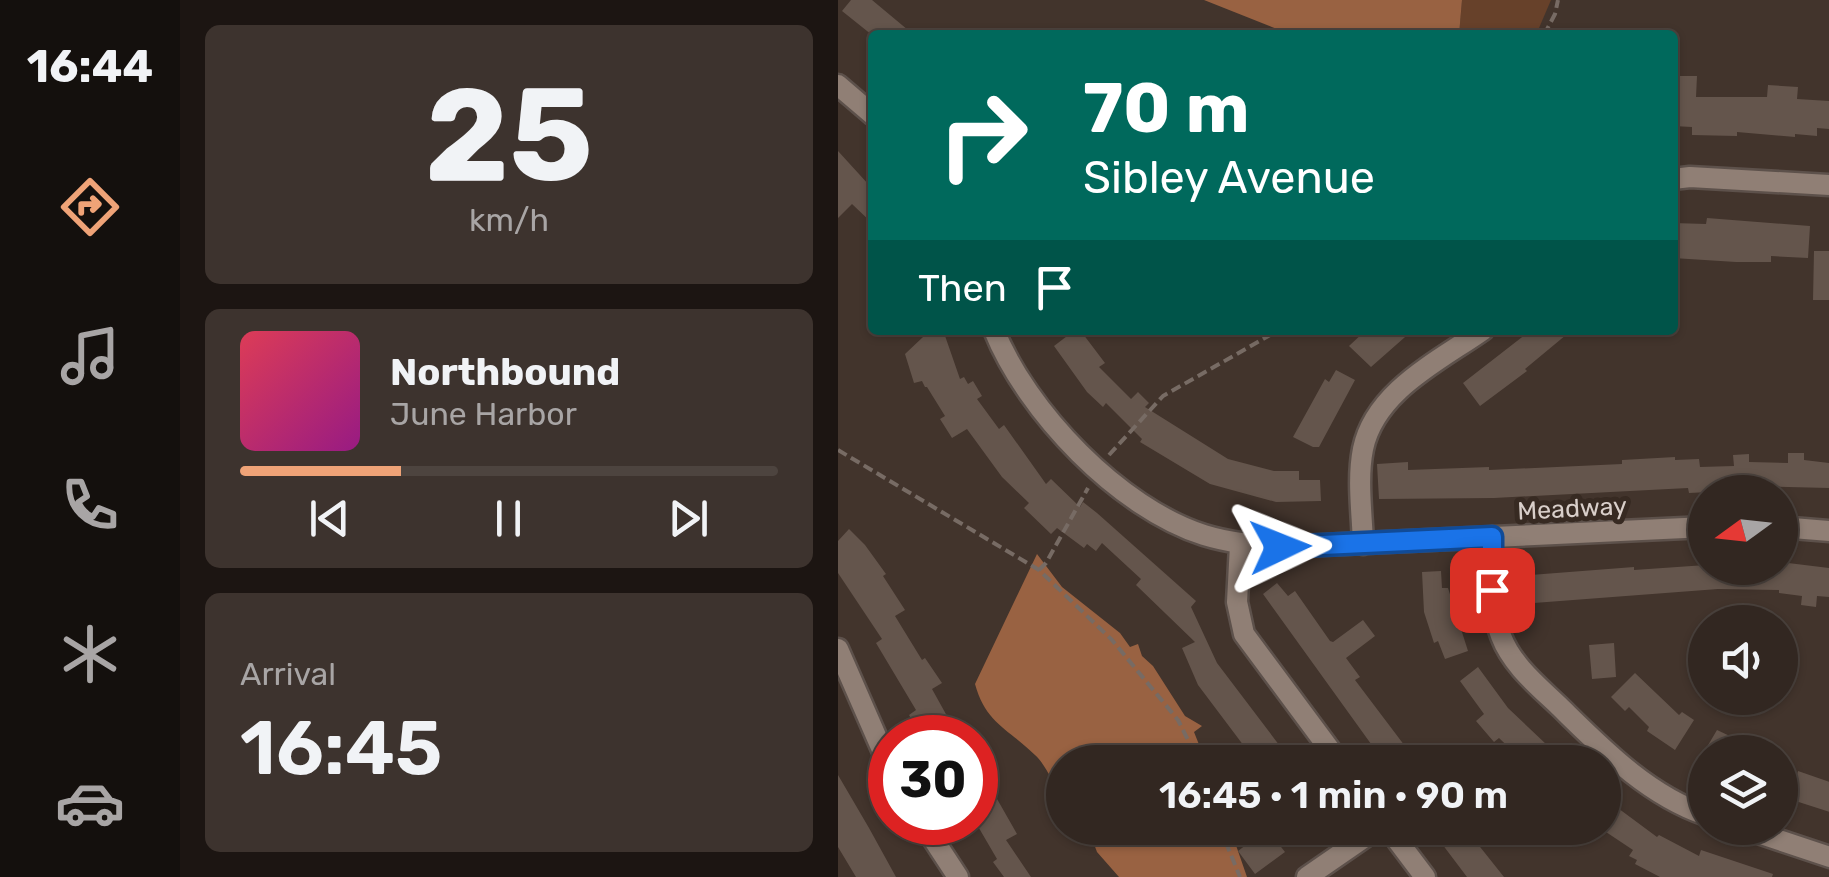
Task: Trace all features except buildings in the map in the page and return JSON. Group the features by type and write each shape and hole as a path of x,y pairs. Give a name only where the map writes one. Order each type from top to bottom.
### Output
{"street":[{"path":"838,85 868,111"},
{"path":"1678,178 1830,185"},
{"name":"Meadway","path":"997,335 1020,380 1070,444 1122,490 1200,534 1240,544 1280,547 1688,527"},
{"path":"1364,544 1363,450 1376,417 1408,382 1476,335"},
{"path":"1798,529 1830,532"},
{"path":"1492,537 1495,615 1506,648 1520,669 1639,780 1688,806"},
{"path":"1240,544 1237,602 1244,634 1326,745"},
{"path":"838,649 868,718"},
{"path":"937,845 958,877"},
{"path":"1308,877 1354,845"},
{"path":"1401,845 1425,877"},
{"path":"1794,845 1830,857"}],"path":[{"path":"1547,30 1558,0"},
{"path":"1039,570 1099,471 1164,396 1269,335"},
{"path":"838,450 1039,570 1112,640 1178,720 1190,745"},
{"path":"1227,845 1240,877"}],"shaded area":[{"path":"1204,0 1462,0 1459,30 1279,30"},
{"path":"1462,0 1551,0 1538,30 1459,30"},
{"path":"1037,554 1062,587 1120,633 1130,647 1138,644 1142,656 1153,666 1185,716 1202,726 1194,732 1199,745 1046,745 1046,770 998,722 998,715 990,715 975,684"},
{"path":"1094,845 1236,845 1247,877 1119,877"}],"route":[{"path":"1280,547 1492,537 1492,590"}]}
